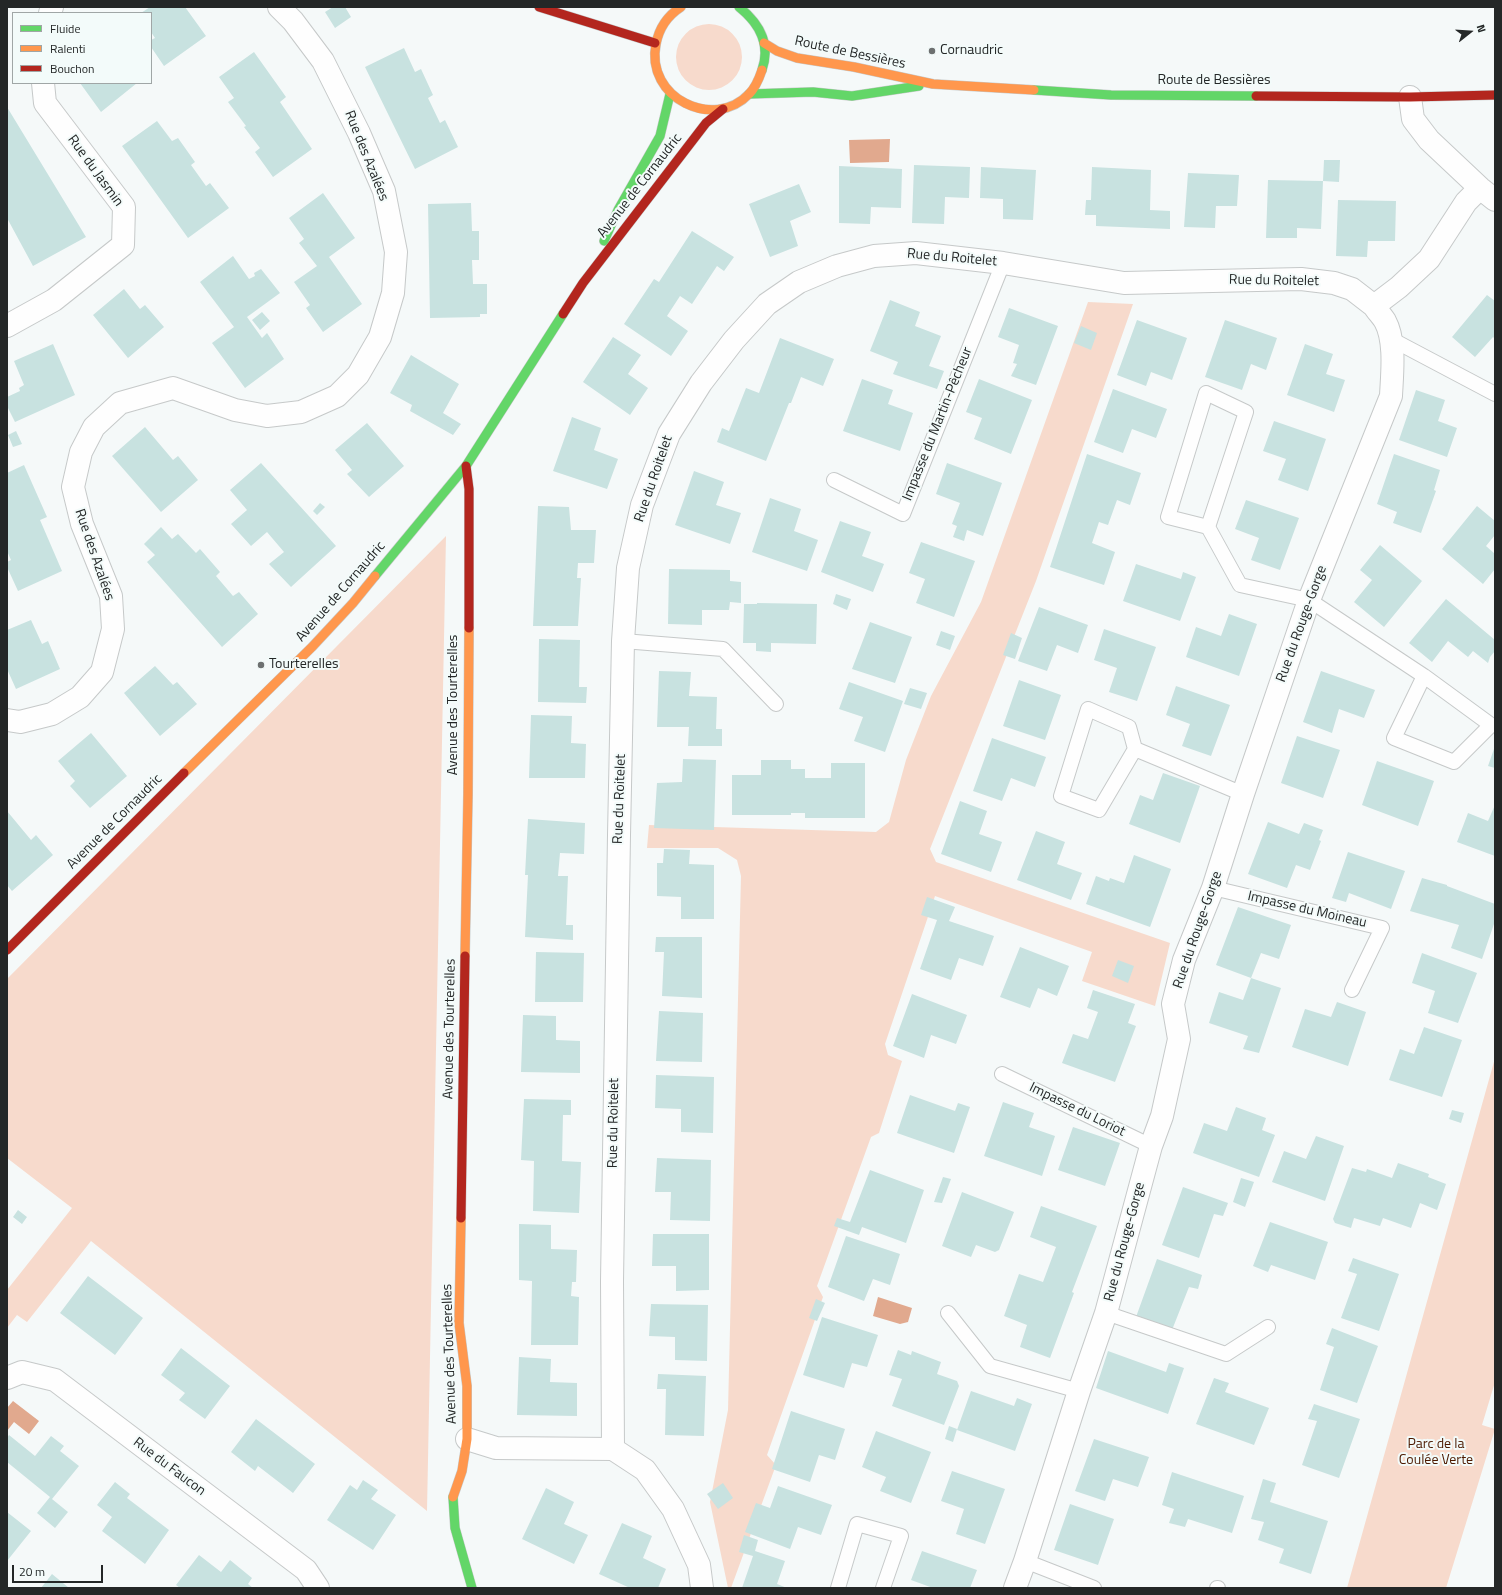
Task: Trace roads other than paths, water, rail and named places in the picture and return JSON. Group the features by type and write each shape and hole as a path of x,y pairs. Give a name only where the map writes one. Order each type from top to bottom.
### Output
{"street":[{"name":"Rue des Azalées","path":"7,720 20,722 52,714 80,697 102,672 113,629 111,596 82,524 73,487 81,452 94,427 120,403 174,388 235,410 267,416 301,412 337,396 358,375 380,337 393,293 396,252 384,191 359,133 323,61 292,21 279,7"},
{"path":"539,7 655,43"},
{"path":"681,7 668,18 660,30 655,43 655,61 660,79 670,94 686,105 705,110 723,109 742,100 749,94 760,79 762,73 765,61 764,43 760,31 753,20 739,7"},
{"path":"753,20 754,7"},
{"name":"Route de Bessières","path":"764,43 777,51 797,58 854,67 933,84 1111,94 1410,97 1495,95"},
{"name":"Rue du Jasmin","path":"7,326 54,300 123,245 124,206 46,103 42,84"},
{"name":"Route de Bessières","path":"749,94 813,92 852,96 933,84"},
{"name":"Avenue de Cornaudric","path":"583,283 618,210 660,136 670,94"},
{"path":"1374,306 1400,287 1429,259 1466,202 1487,194 1425,135 1413,119 1410,97"},
{"name":"Avenue de Cornaudric","path":"7,950 269,688 312,647 353,602 466,466 583,283 706,123 723,109"},
{"name":"Rue du Roitelet","path":"613,1449 612,1273 623,641 630,560 642,505 669,434 701,383 734,340 767,304 798,282 837,266 874,256 916,253 1003,263 1124,283 1301,279 1328,282 1352,289 1374,306"},
{"name":"Rue du Rouge-Gorge","path":"1015,1588 1106,1313 1151,1146 1162,1116 1179,1039 1173,1004 1184,960 1213,888 1243,794 1309,600 1391,396 1392,364 1390,339 1385,322 1374,306"},
{"name":"Avenue des Tourterelles","path":"466,466 469,489 468,787 459,1323 467,1386 467,1438 462,1471 452,1499 455,1528 472,1588"},
{"name":"Rue du Faucon","path":"7,1378 22,1372 55,1380 306,1570 318,1588"},
{"path":"467,1438 496,1448 613,1449 645,1470 673,1509 699,1565 702,1588"},
{"path":"689,1588 699,1565"}],"lane":[{"name":"Impasse du Martin-Pêcheur","path":"834,480 903,514 1003,263"},
{"path":"1390,339 1495,394"},
{"path":"1208,527 1246,412 1206,393 1168,517 1208,527 1240,585 1309,600 1424,676 1491,724 1454,762 1394,738 1424,676"},
{"path":"623,641 724,649 776,704"},
{"path":"1088,708 1129,727 1135,750 1099,810 1061,796 1088,708"},
{"path":"1135,750 1243,794"},
{"name":"Impasse du Moineau","path":"1213,888 1382,928 1352,990"},
{"name":"Impasse du Loriot","path":"1002,1074 1151,1146"},
{"path":"948,1313 990,1366 1080,1390"},
{"path":"1106,1313 1226,1354 1268,1327"},
{"path":"838,1588 858,1524 901,1536 883,1588"},
{"path":"1025,1561 1094,1588"}],"place":[{"name":"Cornaudric","path":"932,51"},
{"name":"Tourterelles","path":"261,665"}],"park label":[{"name":"Parc de la Coulée Verte","path":"1436,1454"}]}
